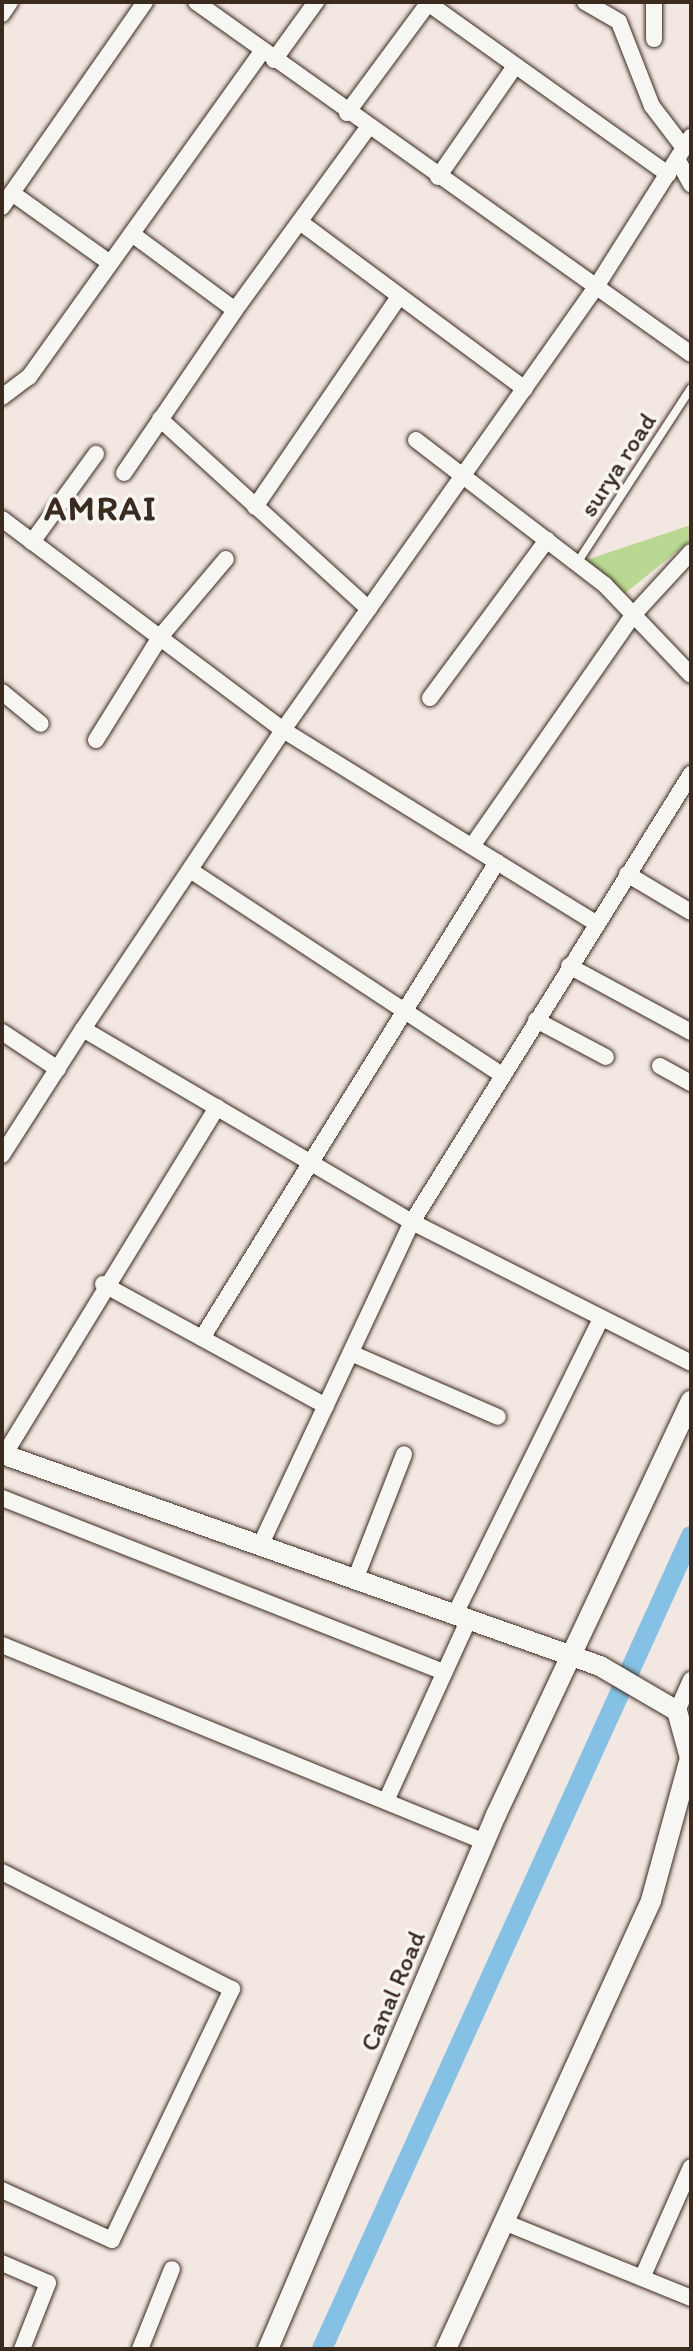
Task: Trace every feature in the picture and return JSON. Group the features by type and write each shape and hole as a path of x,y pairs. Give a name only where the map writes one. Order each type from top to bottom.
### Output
{"street":[{"path":"2,14 10,2"},
{"path":"2,207 145,2"},
{"path":"196,2 367,129 691,354"},
{"path":"2,397 29,377 110,263 268,56 316,2"},
{"path":"347,113 428,2 513,69 668,174"},
{"path":"585,2 619,22 652,106 684,148 691,184"},
{"path":"654,2 654,39"},
{"path":"438,177 513,69"},
{"path":"124,473 235,310 367,129"},
{"path":"2,1155 283,730 596,287 684,148"},
{"path":"12,193 110,263"},
{"path":"300,222 398,298 525,389"},
{"path":"132,234 235,310"},
{"path":"255,507 398,298"},
{"path":"160,419 369,609"},
{"path":"416,440 577,563 634,614 691,675"},
{"path":"32,542 96,454"},
{"path":"3,523 283,730 595,923"},
{"path":"430,698 547,540"},
{"path":"472,846 634,614 691,552"},
{"path":"96,740 160,637 226,559"},
{"path":"2,692 41,724"},
{"path":"260,1546 412,1222 595,923 691,774"},
{"path":"202,1338 497,862"},
{"path":"190,870 405,1008 502,1075"},
{"path":"627,874 691,912"},
{"path":"569,966 691,1032"},
{"path":"536,1020 606,1057"},
{"path":"83,1029 412,1222 691,1363"},
{"path":"2,1032 58,1069"},
{"path":"660,1066 691,1083"},
{"path":"217,1107 103,1284 3,1454 600,1666 654,1694 677,1711 690,1758 651,1901 446,2349"},
{"path":"103,1284 326,1406"},
{"path":"386,1801 444,1672 461,1618 601,1318"},
{"path":"351,1353 498,1417"},
{"name":"Canal Road","path":"268,2349 485,1842 691,1401"},
{"path":"355,1580 404,1454"},
{"path":"2,1498 444,1672"},
{"path":"4,1650 485,1842"},
{"path":"677,1711 691,1680"},
{"path":"2,1872 232,1989 112,2240 2,2190"},
{"path":"642,2278 691,2167"},
{"path":"504,2222 691,2298"},
{"path":"2,2263 48,2283 22,2349"},
{"path":"140,2349 172,2269"}],"lane":[{"name":"surya road","path":"577,563 691,388"}],"green space":[{"path":"691,525 691,540 623,595 577,563"}],"waterway":[{"path":"322,2349 691,1536"}],"district":[{"name":"AMRAI","path":"101,509"}]}
